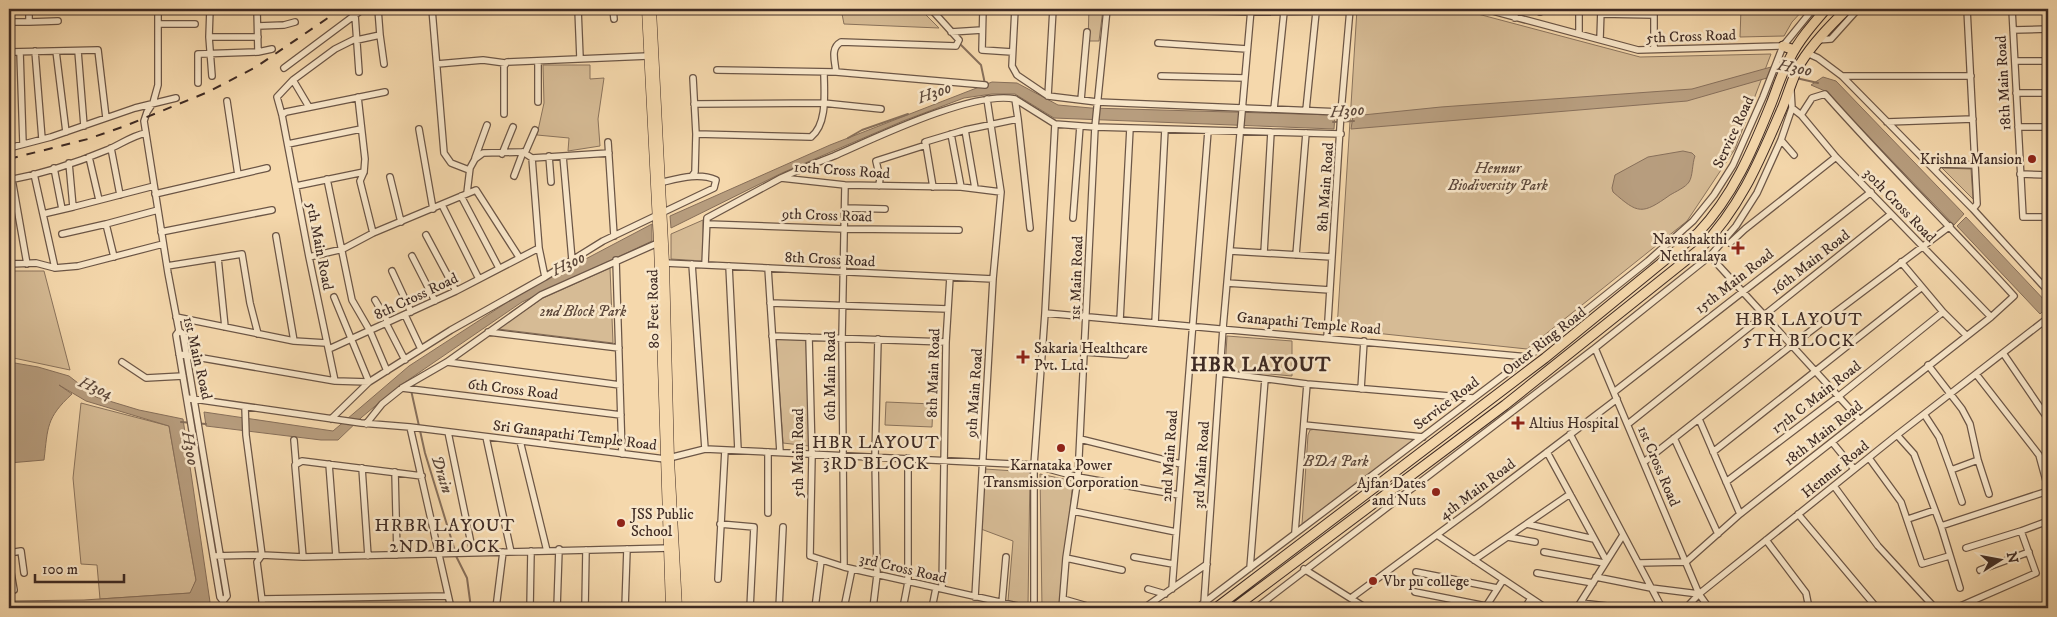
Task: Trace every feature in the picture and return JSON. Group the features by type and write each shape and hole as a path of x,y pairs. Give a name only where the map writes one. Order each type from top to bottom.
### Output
{"highway":[{"name":"Outer Ring Road","path":"1216,608 1545,358 1698,233 1720,207 1739,177 1794,50 1826,9"},
{"name":"Outer Ring Road","path":"1234,608 1504,405 1700,249 1728,216 1753,177 1798,67 1817,40 1847,9"},
{"path":"1783,46 1794,50"}],"main road":[{"name":"80 Feet Road","path":"646,9 658,184"},
{"name":"80 Feet Road","path":"652,9 667,459 672,548 678,608"},
{"name":"80 Feet Road","path":"661,241 666,263 667,459"},
{"name":"80 Feet Road","path":"670,608 672,548"}],"street":[{"path":"29,9 29,22"},
{"path":"153,104 158,85 158,9"},
{"path":"210,9 209,37 212,76"},
{"path":"258,9 258,52"},
{"path":"284,68 363,9"},
{"path":"378,9 384,64"},
{"path":"432,9 444,152 451,163 469,170"},
{"path":"578,9 580,58"},
{"path":"613,9 614,19"},
{"path":"836,72 834,49 836,45 842,42 957,43 952,32 931,9"},
{"path":"982,9 982,50 1012,52"},
{"path":"1015,9 1012,66 1017,75 1048,96 1097,102 1341,112"},
{"path":"1048,96 1053,9"},
{"name":"1st Main Road","path":"1062,608 1066,558 1078,477 1095,127 1107,9"},
{"name":"5th Cross Road","path":"1484,9 1638,50 1783,46"},
{"path":"1515,9 1515,18"},
{"path":"1579,9 1579,34"},
{"path":"1600,39 1601,12 1683,9"},
{"name":"Service Road","path":"1197,608 1528,357 1648,261 1702,211 1733,165 1783,46 1813,9"},
{"path":"1817,40 1825,41 1831,39 1858,9"},
{"path":"1967,9 1977,204 1973,209"},
{"name":"18th Main Road","path":"2012,9 2023,217 2048,218"},
{"path":"1161,10 1284,12 1350,10"},
{"path":"1223,328 1251,10"},
{"name":"8th Main Road","path":"1327,337 1341,112 1350,10"},
{"path":"1654,11 1654,49"},
{"path":"1274,109 1284,12"},
{"path":"1306,110 1316,12"},
{"path":"355,15 359,72"},
{"path":"9,22 58,21"},
{"path":"258,26 284,25 295,22"},
{"path":"158,24 195,24"},
{"path":"2013,30 2048,29"},
{"path":"952,32 982,30"},
{"path":"1081,100 1087,32"},
{"path":"309,107 293,80 335,50 357,39 380,35"},
{"path":"209,37 258,37"},
{"path":"1158,43 1247,49"},
{"path":"198,83 197,56 258,52 272,49"},
{"path":"78,50 84,126"},
{"path":"35,51 42,139"},
{"path":"56,51 66,132"},
{"path":"9,52 98,51 106,118"},
{"path":"20,52 24,144"},
{"path":"1807,53 1818,58 1842,76 1973,209 2048,292"},
{"path":"437,64 483,60 505,63 648,56"},
{"path":"538,61 538,102"},
{"path":"2014,61 2048,61"},
{"path":"504,114 505,63"},
{"path":"717,70 836,72 984,85"},
{"path":"696,134 811,137 816,134 821,125 824,72"},
{"path":"1161,76 1245,78"},
{"path":"1842,76 1971,76"},
{"path":"692,176 695,172 696,134 693,78"},
{"name":"5th Main Road","path":"293,80 277,97 288,144 308,257 335,381"},
{"path":"1256,608 1304,569 1594,348 1710,256 1736,226 1757,193 1781,140 1792,108 1790,89"},
{"path":"282,115 286,112 385,92"},
{"path":"2016,93 2048,93"},
{"path":"1644,462 1950,226 1899,175 1826,94 1812,98 1801,114"},
{"path":"358,97 364,172 360,181 373,233"},
{"path":"781,178 913,122 987,99 1006,97 1016,99 1055,124 1208,131 1341,134"},
{"path":"9,148 176,98"},
{"name":"9th Main Road","path":"975,597 993,278 1001,192 989,125 987,99"},
{"path":"1016,99 1030,228"},
{"path":"227,101 238,175"},
{"name":"1st Main Road","path":"153,104 147,112 144,121 163,244 179,331 183,334 187,355 221,556 227,596 223,601 224,608"},
{"path":"694,104 823,104 881,109"},
{"name":"30th Cross Road","path":"1792,108 1801,114 1836,157 1991,317"},
{"path":"932,187 925,142 965,130 1018,119"},
{"path":"1887,122 1973,119"},
{"path":"1034,608 1034,465 1045,312 1055,124"},
{"path":"467,193 469,170 487,125"},
{"path":"1073,218 1080,126"},
{"path":"502,154 513,127"},
{"path":"2018,127 2048,128"},
{"path":"1120,320 1130,128"},
{"path":"288,144 361,129"},
{"path":"419,129 433,209"},
{"path":"1156,323 1166,129"},
{"path":"514,176 535,130"},
{"path":"965,130 975,188"},
{"path":"1192,326 1208,131"},
{"path":"27,264 10,179 34,174 89,157 112,148 130,137 146,132"},
{"path":"1264,253 1271,132"},
{"path":"1296,255 1306,133"},
{"path":"951,134 961,187"},
{"path":"1781,140 1794,155"},
{"path":"608,142 614,236"},
{"path":"879,186 880,178 876,161 926,145"},
{"path":"112,148 120,195"},
{"path":"475,159 483,153 524,153 532,158 608,153"},
{"path":"549,156 551,182"},
{"path":"563,156 572,260"},
{"path":"89,157 99,200"},
{"path":"1730,243 1836,157"},
{"path":"532,158 539,248 545,277"},
{"path":"69,163 73,207"},
{"path":"1934,170 1939,164 1975,165"},
{"path":"54,168 62,210"},
{"path":"155,194 267,168"},
{"path":"296,186 364,172"},
{"path":"34,174 55,268"},
{"path":"2020,174 2048,174"},
{"path":"330,419 369,382 451,330 614,236 659,218 714,188 716,180 709,177 692,176 658,184"},
{"path":"390,177 401,222"},
{"name":"10th Cross Road","path":"707,224 707,218 781,178 845,185 961,187 1001,192"},
{"path":"327,179 343,249 352,300 370,331 387,372"},
{"name":"6th Main Road","path":"844,567 842,305 845,185"},
{"path":"43,214 154,186"},
{"path":"308,257 343,249 373,233 476,190 520,257"},
{"name":"15th Main Road","path":"1614,392 1742,290 1870,192"},
{"path":"461,196 499,268"},
{"path":"442,205 479,280"},
{"path":"845,208 885,209"},
{"path":"62,234 158,210"},
{"path":"161,232 272,210"},
{"name":"16th Main Road","path":"1628,424 1891,214"},
{"path":"106,224 114,257"},
{"path":"705,265 707,224"},
{"name":"9th Cross Road","path":"707,224 844,229 959,230"},
{"path":"1736,226 1745,229"},
{"name":"18th Main Road","path":"1686,562 1740,514 1991,317 2014,296 1950,226"},
{"path":"426,235 456,291"},
{"path":"276,236 294,342"},
{"path":"364,423 382,404 402,388 447,362 541,295 661,241"},
{"path":"9,264 44,264 55,268 78,266 163,244"},
{"name":"8th Cross Road","path":"329,349 479,280 539,248"},
{"path":"1230,251 1332,257"},
{"path":"167,266 242,254 250,303 258,334"},
{"path":"412,256 435,301"},
{"path":"1710,256 1860,420"},
{"path":"218,258 225,327"},
{"path":"616,260 622,454"},
{"path":"1901,262 1943,312 1966,335"},
{"name":"8th Cross Road","path":"666,263 993,278"},
{"path":"692,264 706,449"},
{"path":"729,266 738,450"},
{"path":"768,268 780,452"},
{"path":"392,271 411,312"},
{"name":"8th Main Road","path":"932,608 939,588 946,342 950,277"},
{"path":"1227,283 1330,290"},
{"path":"1713,452 1922,287"},
{"path":"334,297 369,382"},
{"path":"375,300 405,360"},
{"path":"770,303 948,309"},
{"name":"Ganapathi Temple Road","path":"1045,312 1528,357"},
{"name":"17th C Main Road","path":"1726,482 1839,396 1943,312"},
{"path":"405,315 421,349"},
{"path":"176,317 294,342 326,343"},
{"name":"Hennur Road","path":"1686,608 1700,594 1854,469 2046,319"},
{"name":"2nd Main Road","path":"1172,589 1192,326"},
{"name":"3rd Main Road","path":"1204,603 1223,328"},
{"path":"179,331 176,335 179,354 220,597 223,601"},
{"path":"488,332 619,348"},
{"path":"772,336 946,342"},
{"name":"5th Main Road","path":"809,337 812,455 810,556 821,561"},
{"path":"872,608 877,574 878,339"},
{"path":"1361,389 1364,341"},
{"name":"1st Cross Road","path":"1594,348 1700,594 1708,608"},
{"path":"1085,352 1125,355"},
{"path":"2003,353 2048,419"},
{"path":"179,354 335,381 369,382"},
{"path":"122,362 148,379 183,376"},
{"path":"447,362 620,385"},
{"path":"1928,365 1962,409 1970,424 1978,460 1989,494"},
{"path":"1220,373 1307,384 1473,398"},
{"path":"1941,526 2048,490 2039,455 1976,374"},
{"path":"1250,568 1265,379"},
{"path":"1295,532 1307,384"},
{"name":"6th Cross Road","path":"402,388 621,415"},
{"name":"Sri Ganapathi Temple Road","path":"187,398 330,419 667,459 706,449 1034,465 1078,477 1179,496"},
{"name":"4th Main Road","path":"1351,598 1617,399"},
{"path":"244,407 262,555 257,562 263,608"},
{"path":"1924,414 1939,437 1962,502"},
{"path":"1699,419 1740,514"},
{"path":"1304,426 1423,436"},
{"path":"410,427 440,554 450,608"},
{"path":"448,432 473,553"},
{"path":"1570,434 1662,608"},
{"path":"1897,435 1914,454 1922,472 1960,588"},
{"path":"486,437 511,552"},
{"path":"1674,438 1718,534"},
{"path":"1080,439 1181,464"},
{"path":"294,440 299,462 303,557"},
{"path":"520,441 547,551"},
{"path":"1832,442 1854,469"},
{"path":"718,579 725,450"},
{"path":"768,452 768,513"},
{"path":"1547,452 1605,561"},
{"path":"903,608 908,582 908,458"},
{"path":"1869,458 1901,502 1922,564 1949,556"},
{"path":"1951,470 1978,460"},
{"path":"299,462 422,476"},
{"path":"329,464 336,556"},
{"path":"362,468 368,556"},
{"path":"394,472 397,555"},
{"path":"1834,486 1878,546 1935,608"},
{"path":"1474,560 1570,494"},
{"path":"1908,519 1935,510"},
{"path":"1073,511 1176,532"},
{"path":"1798,514 1877,608"},
{"path":"1966,548 2048,521"},
{"path":"720,524 754,527 750,608"},
{"path":"1527,524 1594,539"},
{"path":"779,608 783,526"},
{"path":"1956,608 2036,573 2021,530"},
{"path":"1437,535 1546,608"},
{"path":"1577,608 1623,535"},
{"path":"1508,537 1535,542"},
{"path":"1766,540 1806,593 1809,608"},
{"path":"213,556 368,556 547,551 559,549 672,548"},
{"path":"557,608 559,549"},
{"path":"625,608 627,549"},
{"path":"585,608 586,550"},
{"path":"9,553 20,551 24,573"},
{"path":"530,608 531,551"},
{"path":"496,608 503,552"},
{"path":"1544,552 1605,561"},
{"path":"1980,570 2028,552"},
{"path":"1002,603 1006,557"},
{"path":"1134,557 1173,564"},
{"path":"1066,558 1122,570"},
{"path":"9,561 14,590"},
{"path":"815,608 821,561"},
{"name":"3rd Cross Road","path":"821,561 1026,608"},
{"path":"1639,563 1686,562"},
{"path":"1144,608 1207,564"},
{"path":"844,608 852,569"},
{"path":"1304,569 1366,608"},
{"path":"1416,572 1497,588"},
{"path":"1536,573 1700,594"},
{"path":"1415,592 1486,607 1504,580"},
{"path":"1148,589 1165,594"},
{"path":"262,599 448,596"},
{"path":"1525,608 1531,598"},
{"path":"1063,599 1094,608"},
{"path":"1264,602 1274,608"},
{"path":"1581,603 1624,608"}],"green space":[{"path":"841,9 920,9 939,28 844,24"},
{"path":"1089,9 1103,9 1099,41 1088,41"},
{"name":"Hennur Biodiversity Park","path":"1357,9 1459,9 1640,57 1771,54 1735,149 1687,221 1527,349 1337,329"},
{"path":"1741,9 1804,9 1792,22 1784,36 1740,37"},
{"path":"543,65 590,65 590,79 604,78 598,119 600,146 568,151 569,138 537,135 544,103"},
{"path":"1942,168 1971,169 1973,199"},
{"path":"703,220 703,261 671,259 671,234"},
{"name":"2nd Block Park","path":"610,268 613,343 498,329 543,298"},
{"path":"9,271 44,271 70,370 9,357"},
{"path":"1227,336 1292,341 1292,376 1225,370"},
{"path":"776,339 806,340 809,446 783,443"},
{"path":"886,402 933,404 932,427 885,425"},
{"path":"81,403 169,426 196,580 191,593 100,599 97,565 81,564 73,478"},
{"name":"BDA Park","path":"1310,430 1417,438 1302,524 1308,435"},
{"path":"985,469 1030,472 1028,605 1008,601 1013,541 981,529"},
{"path":"1040,474 1073,481 1060,608 1042,608"}],"shaded area":[{"path":"1771,67 1767,78 1687,101 1351,129 1353,116 1441,107 1692,89"},
{"path":"1823,77 1836,81 1964,214 1954,225 1825,91 1811,85"},
{"path":"992,82 1017,83 1058,105 1091,108 1335,115 1334,129 1054,118 1015,94 992,94 964,98 903,121 782,173 671,228 670,216 830,145"},
{"path":"1683,151 1692,153 1695,156 1688,184 1653,206 1646,209 1635,208 1613,192 1615,175 1648,157"},
{"path":"1966,217 2048,304 2040,314 1957,226"},
{"path":"652,224 652,241 522,302 398,387 338,440 321,440 206,426 204,412 333,431 409,366 523,292"},
{"path":"9,362 38,367 69,376 96,397 139,410 183,419 210,602 196,608 9,608 9,601 84,600 190,593 196,580 169,426 86,401 59,385 72,394 57,410 50,424 44,460 9,463"}],"waterway":[{"name":"Drain","path":"927,9 932,14"},
{"name":"Drain","path":"959,43 981,65 985,84"},
{"name":"H300","path":"1796,78 1818,83"},
{"name":"H300","path":"848,138 862,130 908,114"},
{"name":"H300","path":"1333,122 1354,121"},
{"name":"Drain","path":"411,390 425,453 455,551"},
{"name":"H300","path":"181,422 206,424"},
{"name":"Drain","path":"456,556 467,578 471,608"}],"railway":[{"path":"9,159 88,139 208,92 256,67 341,9"}],"place":[{"name":"Krishna Mansion","path":"2032,159"},
{"name":"Navashakthi Nethralaya","path":"1738,248"},
{"name":"Sakaria Healthcare Pvt. Ltd.","path":"1023,357"},
{"name":"Altius Hospital","path":"1518,423"},
{"name":"Karnataka Power Transmission Corporation","path":"1061,448"},
{"name":"Ajfan Dates and Nuts","path":"1436,492"},
{"name":"JSS Public School","path":"621,523"},
{"name":"Vbr pu college","path":"1373,581"}],"district":[{"name":"HBR LAYOUT 5TH BLOCK","path":"1799,329"},
{"name":"HBR LAYOUT","path":"1261,364"},
{"name":"HBR LAYOUT 3RD BLOCK","path":"876,452"},
{"name":"HRBR LAYOUT 2ND BLOCK","path":"445,535"}],"water label":[{"name":"H304","path":"96,387"}]}
